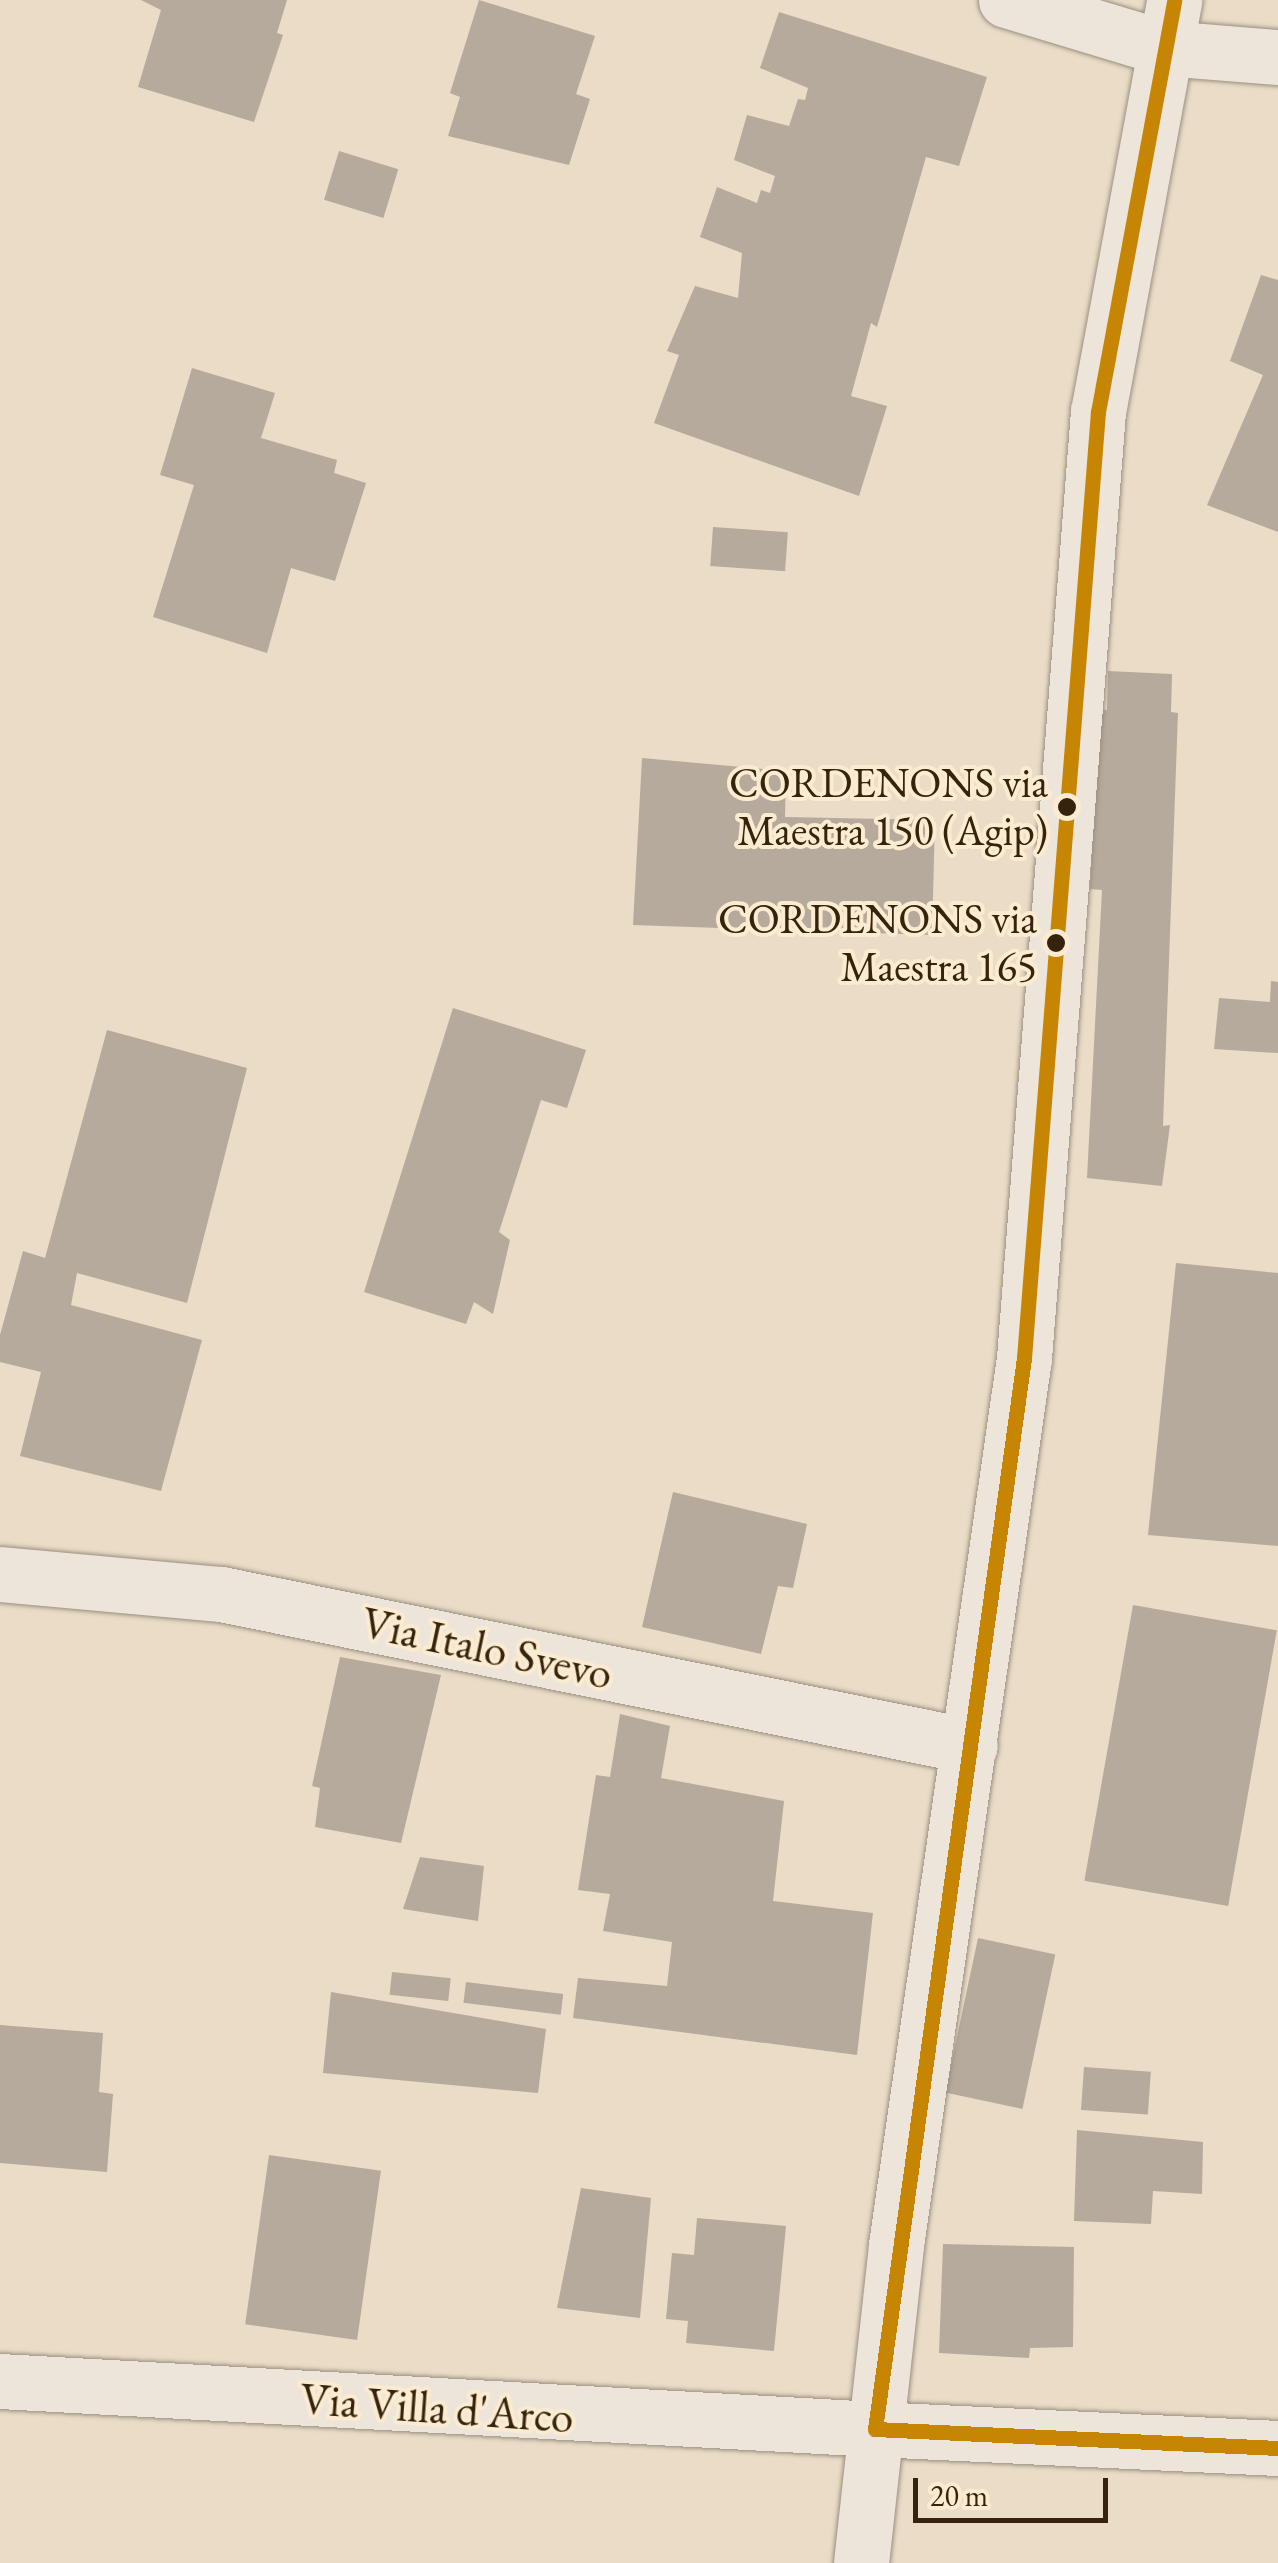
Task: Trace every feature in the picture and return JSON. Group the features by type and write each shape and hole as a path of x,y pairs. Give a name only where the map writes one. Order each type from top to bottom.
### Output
{"street":[{"path":"1006,0 1170,24 1278,57"},
{"path":"861,2563 875,2429 1024,1358 1098,412 1170,24"},
{"name":"Via Italo Svevo","path":"0,1574 220,1594 970,1746"},
{"name":"Via Villa d'Arco","path":"0,2380 1278,2448"}],"building":[{"path":"141,0 287,0 277,33 283,35 254,122 138,87 161,10"},
{"path":"479,0 595,36 576,94 590,99 569,165 448,136 460,97 450,93"},
{"path":"779,12 987,77 959,166 926,157 877,327 871,323 851,396 887,406 859,496 654,423 679,355 667,351 695,286 738,298 742,253 700,237 717,187 757,203 761,190 770,193 775,176 734,160 747,115 789,126 798,99 805,100 808,88 760,68"},
{"path":"339,151 398,169 383,218 324,200"},
{"path":"1261,275 1278,280 1278,532 1207,505 1263,375 1230,361"},
{"path":"192,368 275,393 261,438 337,460 334,473 366,483 335,581 291,568 267,653 153,617 194,485 160,475"},
{"path":"713,527 788,532 785,571 710,566"},
{"path":"1108,671 1172,674 1171,712 1178,713 1163,1126 1170,1125 1162,1186 1087,1178 1102,890 1090,889 1099,710 1107,710"},
{"path":"642,758 786,771 785,817 935,820 932,935 633,925"},
{"path":"1271,981 1278,982 1278,1053 1214,1049 1219,998 1270,1002"},
{"path":"453,1008 586,1050 567,1108 541,1100 499,1232 510,1240 493,1314 474,1302 466,1324 364,1292"},
{"path":"107,1030 247,1068 187,1303 77,1273 71,1305 202,1340 161,1491 20,1456 41,1372 0,1362 0,1335 23,1251 45,1258"},
{"path":"1176,1263 1278,1273 1278,1546 1148,1535"},
{"path":"673,1492 807,1524 793,1588 778,1586 761,1654 642,1627"},
{"path":"1133,1605 1277,1630 1228,1906 1084,1881"},
{"path":"340,1657 441,1675 401,1843 315,1827 320,1788 312,1786"},
{"path":"620,1714 670,1726 661,1778 784,1801 773,1901 873,1913 857,2055 573,2018 578,1978 667,1986 672,1942 603,1931 610,1894 578,1890 596,1775 610,1777"},
{"path":"420,1857 484,1866 478,1921 403,1909"},
{"path":"978,1938 1055,1954 1022,2109 945,2093"},
{"path":"392,1972 451,1978 448,2001 390,1995"},
{"path":"466,1982 563,1994 561,2015 463,2003"},
{"path":"331,1992 546,2029 538,2093 323,2073"},
{"path":"0,2025 103,2033 99,2092 113,2094 107,2172 0,2163"},
{"path":"1084,2067 1151,2072 1148,2115 1081,2110"},
{"path":"1077,2130 1203,2142 1202,2194 1153,2191 1151,2224 1074,2221"},
{"path":"269,2155 381,2171 357,2340 245,2324"},
{"path":"581,2188 651,2198 640,2318 557,2308"},
{"path":"697,2218 786,2226 774,2351 686,2343 688,2321 666,2319 672,2253 694,2255"},
{"path":"943,2244 1074,2247 1073,2347 1030,2348 1029,2358 939,2353"}],"transit line":[{"path":"875,2429 1024,1358 1098,412 1174,0"},
{"path":"875,2429 1278,2448"}],"place":[{"name":"CORDENONS via Maestra 150 (Agip)","path":"1067,807"},
{"name":"CORDENONS via Maestra 165","path":"1056,943"}]}
